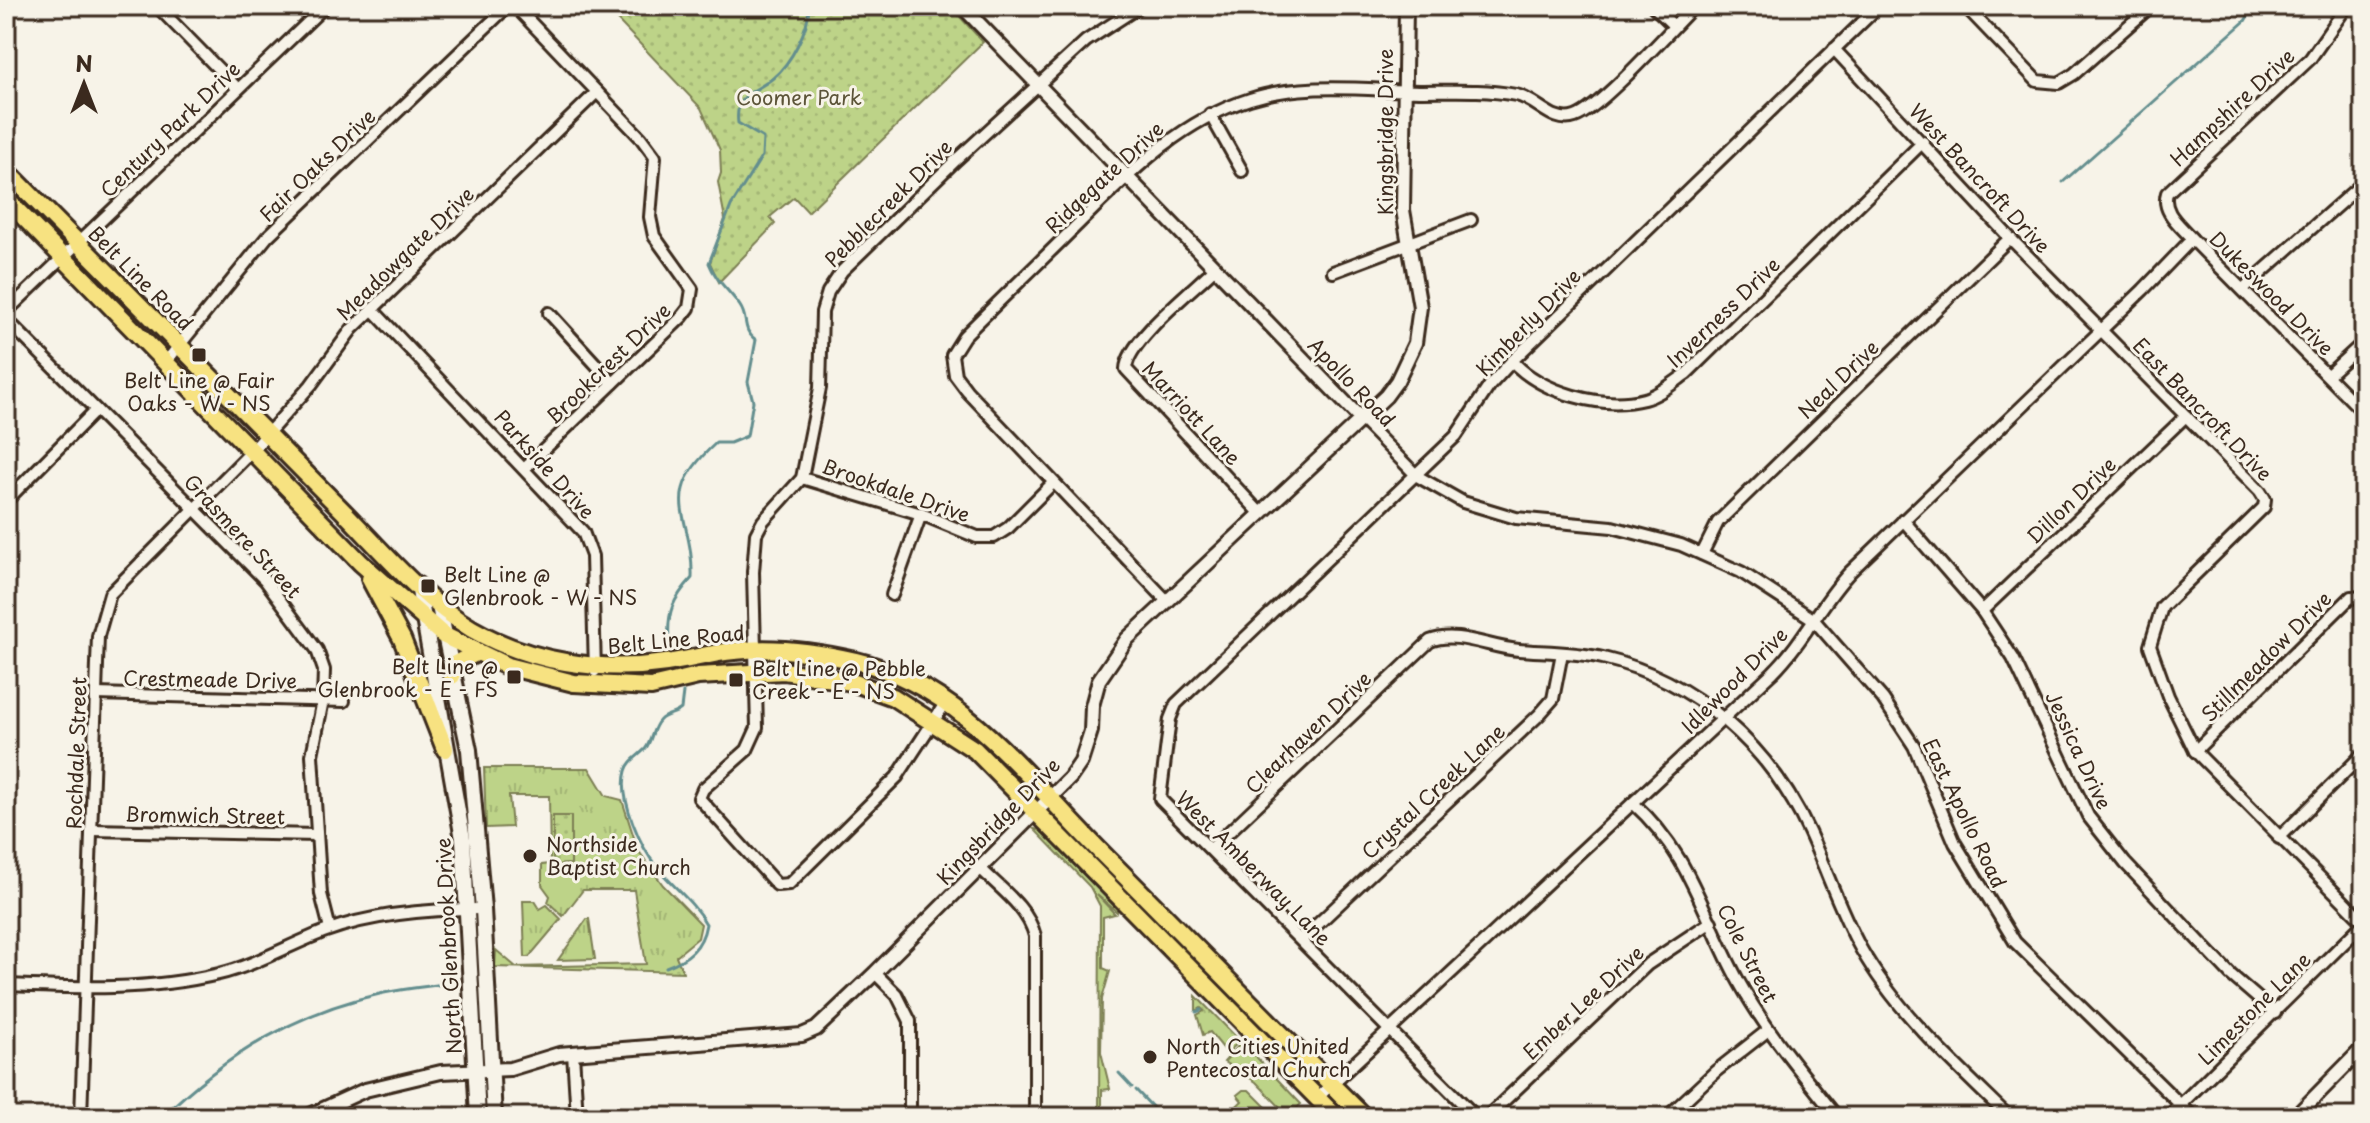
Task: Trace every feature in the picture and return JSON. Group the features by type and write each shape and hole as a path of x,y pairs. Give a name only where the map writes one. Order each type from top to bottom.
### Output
{"main road":[{"name":"Belt Line Road","path":"6,170 439,606 499,643 563,662 595,667 664,664 735,651 812,653 897,675 946,702 994,737 1043,807 1201,980 1336,1117"},
{"name":"Belt Line Road","path":"6,199 361,563 422,620 443,635 476,653 540,676 595,685 651,687 698,676 758,670 809,674 869,686 933,720 975,750 1043,807 1215,966 1364,1117"},
{"path":"361,563 402,639 445,749"},
{"name":"North Glenbrook Drive","path":"418,585 463,839 478,1117"},
{"name":"North Glenbrook Drive","path":"439,606 469,750 483,909 494,1117"},
{"path":"452,676 455,664 476,653"},
{"path":"1201,980 1215,966"}],"street":[{"path":"157,6 238,89"},
{"name":"Century Park Drive","path":"6,312 325,6"},
{"name":"Fair Oaks Drive","path":"165,363 267,237 508,6"},
{"name":"Brookcrest Drive","path":"515,6 655,157 650,217 654,236 692,289 689,308 682,317 525,468"},
{"name":"Apollo Road","path":"962,6 1417,476 1455,498 1499,515 1612,527 1702,554 1752,579 1813,619"},
{"name":"Pebblecreek Drive","path":"802,478 820,388 822,312 828,292 842,271 1086,41 1140,6"},
{"name":"Kingsbridge Drive","path":"306,1117 365,1090 441,1072 521,1067 548,1056 573,1053 802,1035 816,1029 1043,807 1081,762 1091,731 1092,706 1099,680 1112,657 1361,419 1397,381 1415,343 1419,288 1403,210 1406,6"},
{"path":"1653,6 1674,26"},
{"name":"Ridgegate Drive","path":"1168,602 967,391 955,375 952,355 964,336 1127,176 1174,135 1210,114 1274,93 1332,89 1405,90 1520,95 1556,117 1571,119 1584,114 1694,6"},
{"name":"Kimberly Drive","path":"1176,704 1417,476 1456,436 1490,385 1512,361 1879,6"},
{"path":"1965,6 2037,81 2059,83 2074,74 2151,6"},
{"name":"Hampshire Drive","path":"2167,193 2310,59 2347,6"},
{"name":"West Bancroft Drive","path":"1834,49 2100,331"},
{"name":"Meadowgate Drive","path":"252,451 372,309 597,92"},
{"path":"1210,114 1242,171"},
{"name":"Inverness Drive","path":"1512,361 1527,377 1550,390 1573,396 1643,399 1667,388 1686,374 1923,142"},
{"path":"2243,289 2364,182"},
{"name":"Dukeswood Drive","path":"2167,193 2166,209 2192,239 2364,413"},
{"path":"1333,272 1471,220"},
{"name":"Neal Drive","path":"1702,554 1718,522 2010,238"},
{"name":"Idlewood Drive","path":"1317,1098 1791,654 1832,591 2192,239"},
{"name":"Marriott Lane","path":"1215,268 1143,338 1127,359 1126,369 1260,513"},
{"name":"Parkside Drive","path":"372,309 583,532 588,544 593,584 595,685"},
{"path":"549,313 613,383"},
{"name":"Grasmere Street","path":"6,319 265,580 307,633 324,670 323,700 312,755 321,894 330,929"},
{"name":"East Bancroft Drive","path":"2100,331 2265,499 2264,507 2162,607 2156,617 2150,646 2168,696 2195,751 2364,923"},
{"path":"2328,375 2364,342"},
{"path":"6,501 96,410"},
{"name":"Dillon Drive","path":"1982,611 2186,416"},
{"name":"Rochdale Street","path":"81,1117 98,636 110,594 252,451"},
{"path":"802,478 763,521 756,534 753,572 759,709 754,740 703,789 699,798 777,885 789,884 897,777 946,702"},
{"name":"Brookdale Drive","path":"802,478 921,514 977,537 994,537 1008,528 1053,483"},
{"path":"892,595 921,514"},
{"name":"Jessica Drive","path":"1903,520 1982,611 2037,702 2088,816 2125,863 2231,975 2275,1013"},
{"name":"Stillmeadow Drive","path":"2195,751 2351,597 2364,599"},
{"name":"East Apollo Road","path":"1813,619 1883,699 1914,746 1955,843 2015,942 2193,1117"},
{"name":"Clearhaven Drive","path":"1211,849 1430,641 1453,637 1495,647 1562,653"},
{"path":"1562,653 1604,658 1651,674 1723,718 1762,755 1788,792 1809,833 1829,885 1862,951 1954,1065 2009,1117"},
{"name":"Crystal Creek Lane","path":"1301,940 1539,715 1553,699 1562,653"},
{"name":"Crestmeade Drive","path":"96,694 344,701"},
{"name":"West Amberway Lane","path":"1176,704 1170,719 1160,799 1476,1117"},
{"path":"2279,838 2364,753"},
{"name":"Cole Street","path":"1633,803 1676,849 1767,1031 1837,1117"},
{"name":"Bromwich Street","path":"92,830 317,835"},
{"path":"981,869 1030,919 1035,936 1035,1117"},
{"path":"6,985 85,988 171,983 222,973 330,929 426,910 483,909"},
{"name":"Ember Lee Drive","path":"1487,1117 1648,964 1711,922"},
{"name":"Limestone Lane","path":"2168,1117 2364,923"},
{"path":"875,973 897,995 910,1021 910,1117"},
{"path":"1667,1117 1716,1071 1767,1031"},
{"path":"2295,1117 2364,1047"},
{"path":"573,1053 577,1117"}],"green space":[{"name":"Coomer Park","path":"604,6 950,6 983,42 808,212 794,197 770,217 775,224 719,282 710,263 725,219 718,182 721,173 720,150 701,108"},
{"path":"484,768 589,768 606,796 622,800 638,850 663,885 701,924 698,938 676,956 683,972 495,967 496,950 516,967 646,964 634,890 583,890 563,916 548,902 550,896 542,885 542,865 550,864 549,796 509,796 512,827 486,828"},
{"path":"553,816 571,816 571,864 553,865"},
{"path":"1034,829 1041,830 1117,909 1117,912 1097,895 1115,914 1103,917 1103,968 1110,971 1102,999 1101,1052 1110,1089 1102,1090 1102,1117 1099,1117 1100,906 1090,887"},
{"path":"523,901 535,901 540,909 547,905 561,919 529,957 525,957"},
{"path":"587,919 595,959 558,960"},
{"path":"1196,996 1240,1041 1227,1053 1210,1032 1203,1035 1197,1015 1204,1011 1201,1008 1196,1011"},
{"path":"1242,1042 1301,1104 1296,1109 1282,1109 1256,1082 1224,1062"},
{"path":"1249,1090 1276,1117 1225,1117 1242,1101 1237,1095"}],"waterway":[{"path":"680,649 669,639 669,629 673,606 692,578 682,493 687,478 716,443 730,443 747,436 753,401 748,382 756,340 748,332 740,306 709,263 731,206 762,156 763,138 738,123 739,105 747,95 780,72 802,35 809,6"},
{"path":"2063,182 2245,21 2254,6"},
{"path":"666,967 693,952 706,924 644,848 632,822 624,782 627,767 646,748 657,723 681,709 683,693"},
{"path":"162,1117 211,1074 292,1024 352,1001 393,991 457,982"},
{"path":"1196,1012 1201,1010"},
{"path":"1119,1073 1132,1087"},
{"path":"1136,1090 1160,1115"}],"place":[{"name":"Belt Line @ Fair Oaks - W - NS","path":"199,355"},
{"name":"Belt Line @ Glenbrook - W - NS","path":"428,586"},
{"name":"Belt Line @ Glenbrook - E - FS","path":"514,677"},
{"name":"Belt Line @ Pebble Creek - E - NS","path":"736,680"},
{"name":"Northside Baptist Church","path":"530,856"},
{"name":"North Cities United Pentecostal Church","path":"1150,1057"}]}
